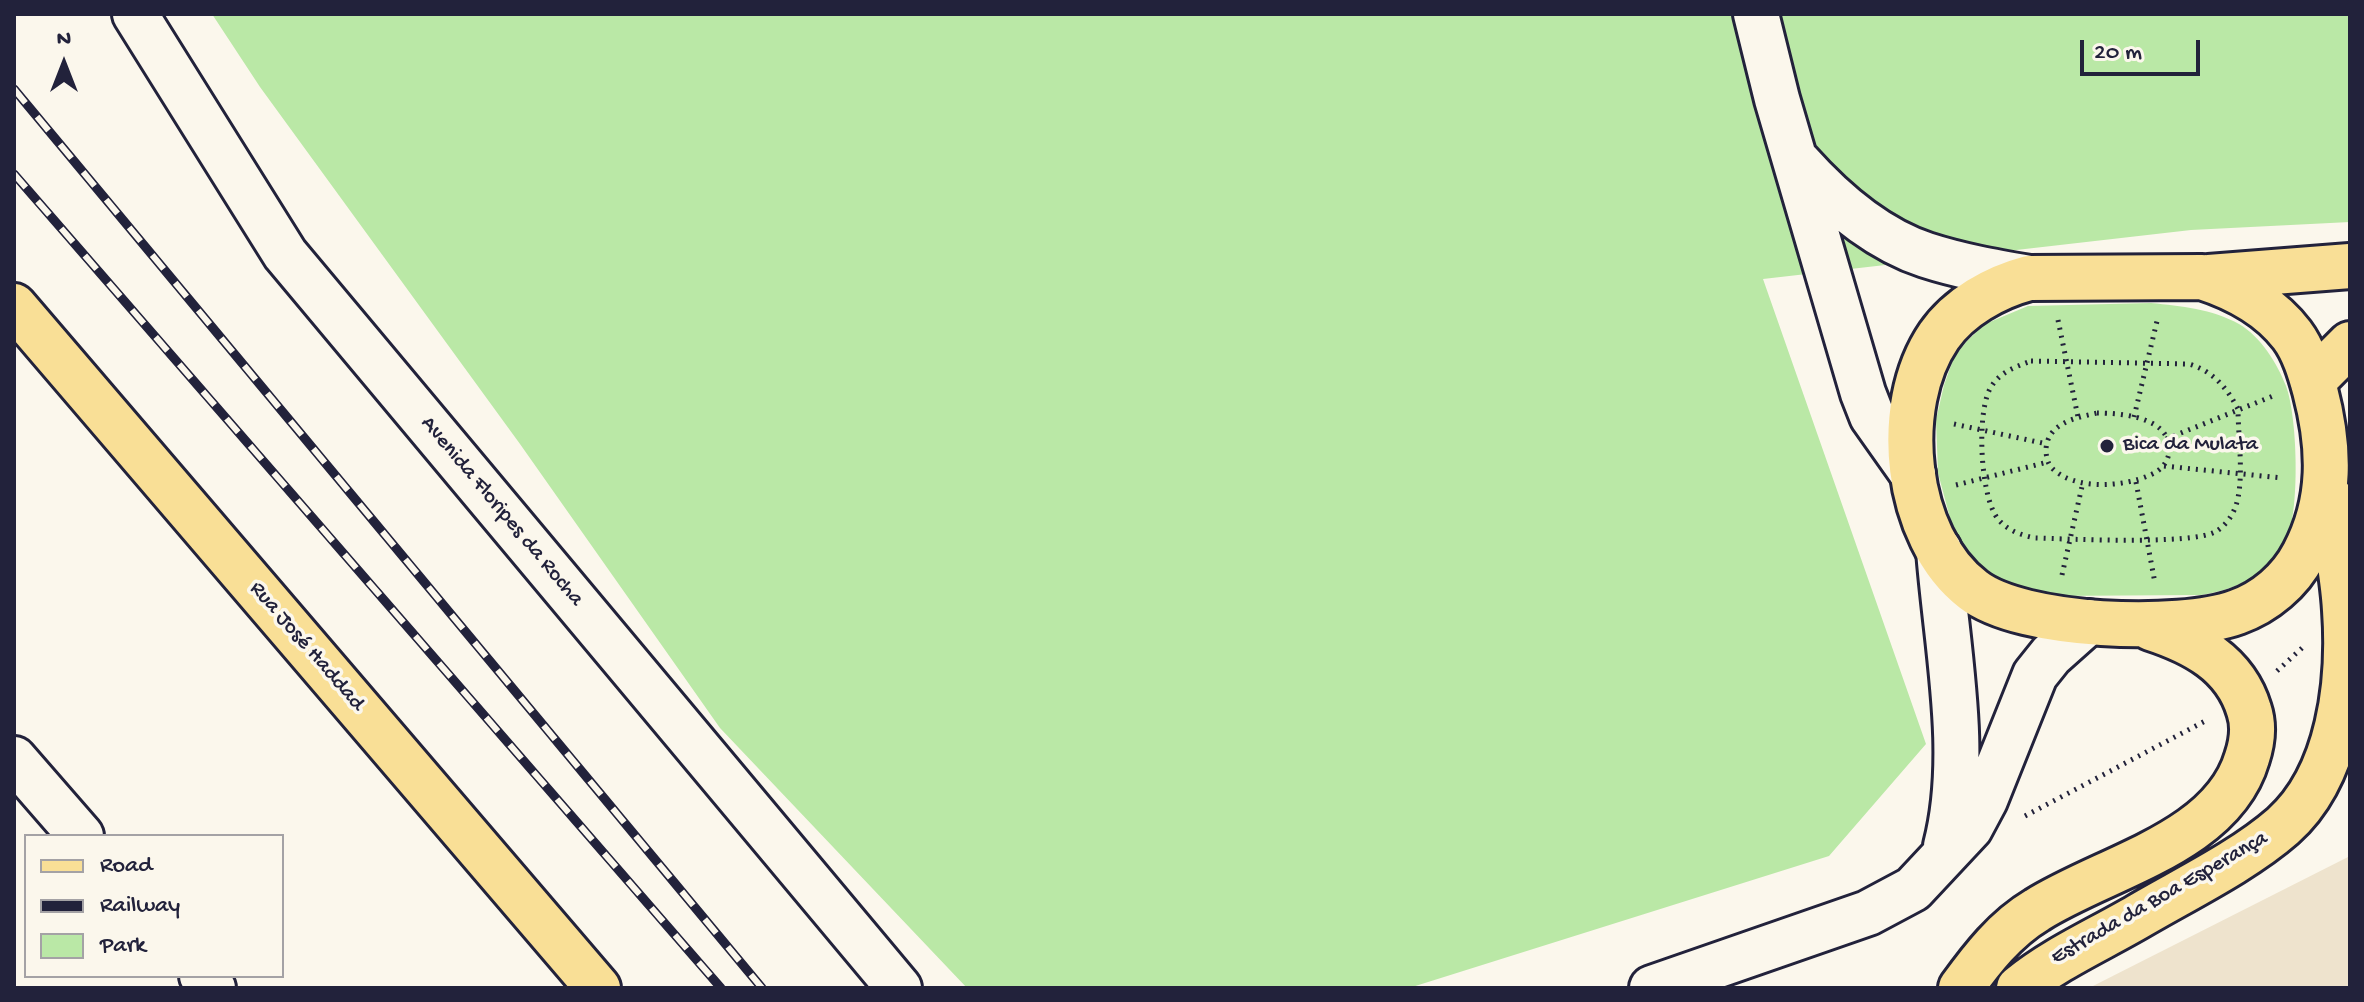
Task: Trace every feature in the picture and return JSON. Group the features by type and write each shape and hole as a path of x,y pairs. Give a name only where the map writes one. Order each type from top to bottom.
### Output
{"main road":[{"path":"2184,278 2244,294 2278,320 2299,347 2313,381 2324,425 2327,483 2316,527 2291,575 2275,590 2238,612 2212,619 2148,623 2070,621 2011,609 1973,591 1954,572 1929,534 1915,484 1910,436 1918,379 1927,357 1940,335 1974,302 2012,282 2038,278 2184,278 2350,266"},
{"name":"Rua José Haddad","path":"14,306 598,988"},
{"path":"2313,381 2350,344"},
{"name":"Estrada da Boa Esperança","path":"2019,988 2046,966 2135,919 2234,859 2265,839 2296,813 2321,772 2334,736 2344,681 2345,609 2327,483"},
{"path":"2148,623 2205,652 2233,677 2246,699"},
{"name":"Estrada da Boa Esperança","path":"1961,988 1997,943 2036,910 2184,834 2222,804 2241,778 2249,750 2251,716 2246,699"}],"street":[{"name":"Avenida Floripes da Rocha","path":"135,14 285,254 899,988"},
{"path":"1756,14 1777,99 1863,393 1872,416 1915,484"},
{"path":"1796,160 1822,189 1850,212 1923,254 2038,278"},
{"path":"1939,550 1957,782 1954,817 1943,860"},
{"path":"1652,988 1868,913 1913,889 1970,828 1985,800 2035,675 2051,655 2070,621"},
{"path":"14,759 79,834"}],"path":[{"path":"2038,278 2068,362 2078,417"},
{"path":"2134,417 2148,363 2184,278"},
{"path":"2031,361 2068,362 2189,364 2201,367 2224,387 2238,409 2239,473 2239,494 2226,523 2217,531 2196,538 2035,538 2020,535 1996,518 1985,478 1982,430 1983,406 1991,387 2005,371 2031,361"},
{"path":"2166,439 2313,381"},
{"path":"2120,413 2153,424 2164,433 2166,439 2169,455 2164,466 2136,482 2083,482 2066,477 2048,462 2047,444 2051,434 2062,423 2078,417 2120,413"},
{"path":"1913,415 2047,444"},
{"path":"1915,484 1985,478 2048,462"},
{"path":"2164,466 2327,483"},
{"path":"2070,621 2071,538 2083,482"},
{"path":"2136,482 2147,538 2148,623"},
{"path":"2012,823 2246,699 2345,609"}],"shaded area":[{"path":"2350,856 2350,988 2089,988"}],"green space":[{"path":"212,14 2350,14 2350,222 2191,230 1763,279 1926,744 1829,856 1409,988 967,988 720,728 520,444 260,87"},
{"path":"2151,303 2207,312 2239,324 2261,343 2278,368 2290,401 2296,469 2293,516 2283,548 2258,574 2225,590 2201,595 2050,596 1999,585 1957,544 1938,473 1936,420 1954,357 1985,324 2028,306"}],"railway":[{"path":"14,89 762,988"},
{"path":"14,174 721,988"}],"place":[{"name":"Bica da Mulata","path":"2107,446"}]}
